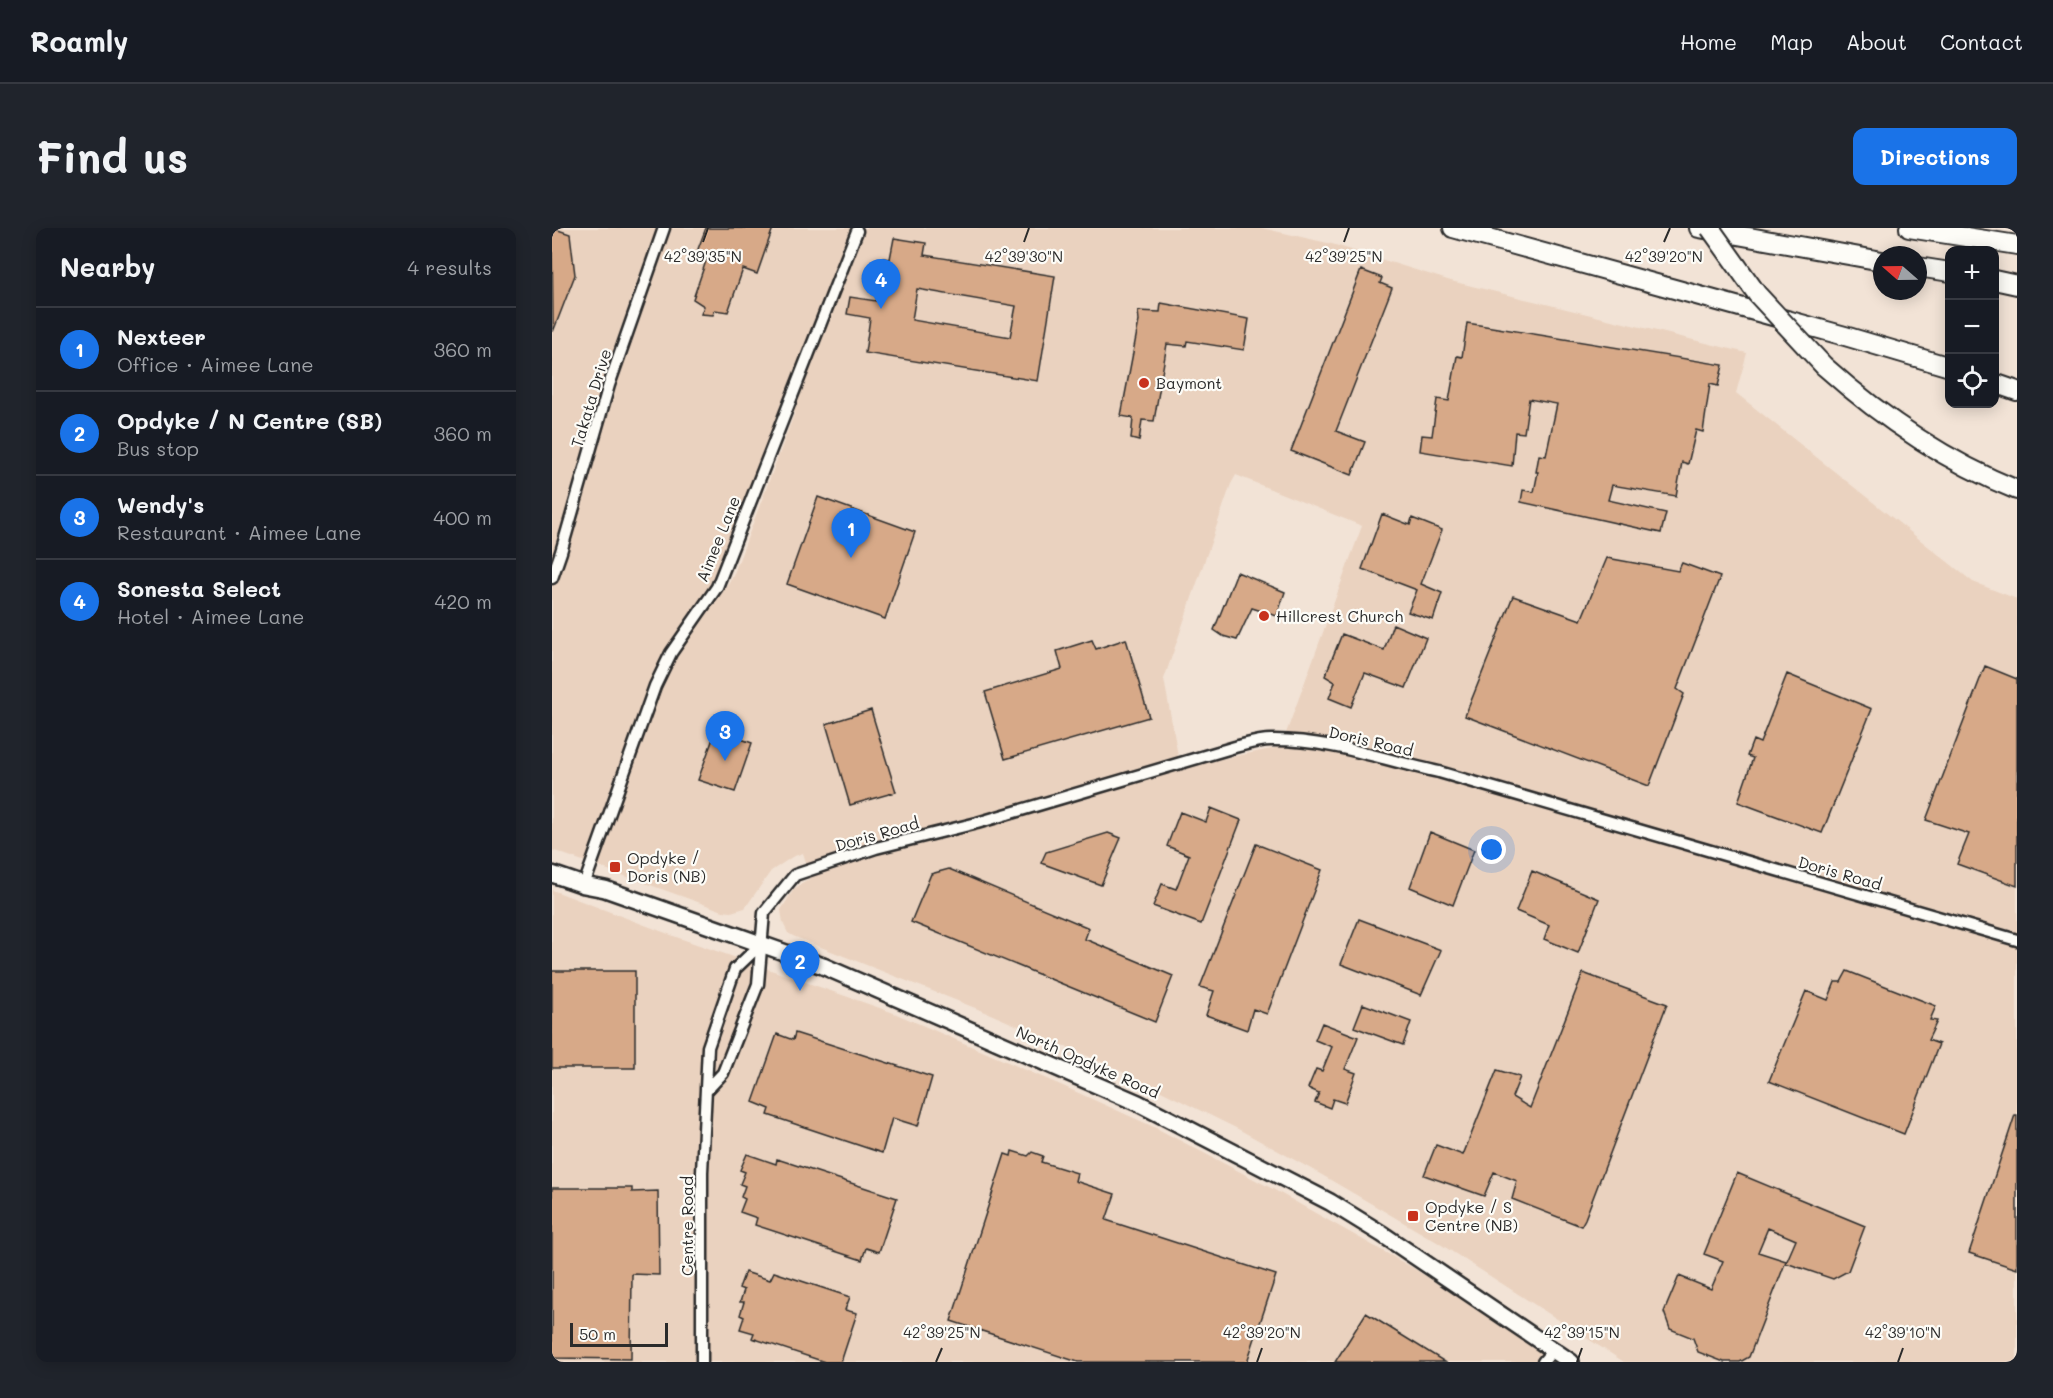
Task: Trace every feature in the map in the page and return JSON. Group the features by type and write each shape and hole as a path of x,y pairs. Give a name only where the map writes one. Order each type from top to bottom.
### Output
{"highway":[{"path":"1453,228 1945,366"},
{"path":"1699,228 1873,259"},
{"path":"1710,228 1757,294 1824,366 1864,401 1915,437 2017,490"},
{"path":"1909,228 2017,245"},
{"path":"1927,268 1945,271"},
{"path":"1999,281 2017,285"},
{"path":"1999,384 2017,391"}],"main road":[{"name":"North Opdyke Road","path":"552,874 584,885 605,889 823,966 1147,1108 1330,1202 1382,1234 1571,1362"}],"street":[{"name":"Takata Drive","path":"552,578 609,385 664,228"},
{"name":"Aimee Lane","path":"584,885 655,686 671,653 717,587 857,231"},
{"name":"Doris Road","path":"761,944 764,913 795,875 876,848 977,823 1235,747 1269,740 1298,741 1362,753 1439,772 2017,939"},
{"name":"Centre Road","path":"702,1362 702,1172 708,1047 735,969 761,944"},
{"path":"707,1090 723,1073 758,984 761,944"},
{"path":"1543,1362 1553,1350"}],"shaded area":[{"path":"552,228 1262,228 1332,244 1451,281 1747,353 1736,393 1973,582 2017,599 2017,1362 1624,1362 1437,1242 1240,1130 1106,1064 988,1013 788,933 783,923 781,910 794,889 811,878 803,853 792,857 771,871 745,908 731,912 552,850","holes":["782,410 795,412 733,576 712,607 700,603 715,578","1236,475 1362,526 1281,747 1180,767 1164,679"]},
{"path":"552,890 679,938 894,1013 1154,1127 1271,1188 1413,1268 1556,1362 552,1362"}],"building":[{"path":"552,228 570,234 575,275 553,332"},
{"path":"706,228 773,228 757,274 743,269 728,312 715,310 713,315 701,314 704,306 693,299 707,258 698,249"},
{"path":"894,238 926,243 924,255 1055,276 1038,381 865,353 870,318 847,314 850,297 876,301 883,258 890,259","holes":["917,289 1016,306 1010,337 912,320"]},
{"path":"1361,270 1382,278 1380,283 1392,288 1336,431 1365,442 1352,475 1291,451"},
{"name":"Baymont","path":"1161,303 1249,319 1244,350 1187,341 1186,346 1167,344 1154,421 1142,420 1139,441 1131,439 1133,418 1121,416 1139,321 1138,311 1160,312"},
{"path":"1467,323 1723,365 1718,386 1710,384 1703,432 1696,430 1688,464 1682,462 1676,496 1612,485 1608,500 1666,513 1661,533 1521,502 1523,490 1534,492 1539,455 1546,456 1557,404 1529,399 1524,433 1515,432 1512,466 1420,451 1422,435 1432,436 1437,399 1449,401 1457,356 1462,357"},
{"path":"818,497 915,532 885,619 787,584"},
{"path":"1382,514 1410,525 1412,518 1442,530 1421,584 1442,593 1433,620 1408,612 1417,590 1362,569"},
{"path":"1607,558 1678,571 1682,563 1720,577 1677,689 1684,694 1649,786 1465,716 1513,596 1581,620"},
{"path":"1237,572 1285,592 1277,616 1252,608 1237,640 1223,636 1214,630"},
{"path":"1393,624 1426,638 1406,688 1365,673 1351,707 1329,698 1335,682 1325,676 1342,634 1384,650"},
{"path":"1126,639 1149,717 1005,759 985,692 1062,669 1057,651 1092,640 1096,649"},
{"path":"1985,666 2017,679 2017,886 1957,864 1969,834 1926,820"},
{"path":"1787,674 1872,709 1822,833 1738,802 1753,758 1747,756 1753,740 1760,743"},
{"path":"871,710 896,792 850,805 826,724"},
{"path":"716,730 752,743 735,792 698,780"},
{"path":"1211,808 1241,820 1201,924 1153,906 1162,884 1176,889 1189,855 1167,846 1180,812 1206,822"},
{"path":"1430,832 1474,850 1453,905 1410,887"},
{"path":"1108,833 1121,838 1101,885 1041,863 1046,852"},
{"path":"1256,844 1322,870 1267,1014 1253,1009 1247,1030 1206,1015 1214,991 1200,987"},
{"path":"949,869 1089,928 1085,939 1173,976 1155,1022 911,922 931,874"},
{"path":"1532,871 1599,899 1578,953 1544,939 1549,925 1516,911"},
{"path":"1359,919 1441,950 1421,995 1341,964"},
{"path":"552,971 635,971 635,1068 552,1068"},
{"path":"1847,971 1936,1006 1930,1020 1937,1021 1928,1040 1939,1044 1904,1134 1769,1081 1806,991 1828,1000 1835,982 1841,982"},
{"path":"1583,973 1667,1004 1581,1226 1512,1199 1517,1181 1494,1172 1484,1196 1424,1175 1436,1145 1463,1155 1497,1070 1520,1077 1512,1097 1530,1108"},
{"path":"1363,1004 1411,1022 1403,1045 1354,1027"},
{"path":"1322,1023 1358,1037 1345,1069 1356,1073 1345,1103 1333,1099 1330,1108 1315,1102 1319,1093 1308,1088 1316,1069 1322,1071 1332,1047 1315,1040"},
{"path":"795,1033 932,1077 918,1126 892,1118 882,1153 768,1115 770,1109 753,1102 777,1034 793,1040"},
{"path":"2015,1115 2017,1115 2017,1269 1969,1253"},
{"path":"1012,1151 1028,1156 1032,1152 1043,1156 1041,1162 1077,1173 1075,1181 1115,1194 1106,1220 1276,1275 1247,1362 1078,1362 951,1321 1005,1154 1011,1156"},
{"path":"747,1154 776,1164 777,1159 897,1198 879,1252 866,1248 862,1260 755,1225 757,1218 740,1212 745,1199 741,1197 745,1186 740,1184 745,1172 740,1170"},
{"path":"1737,1173 1865,1226 1848,1271 1833,1279 1786,1263 1796,1240 1768,1228 1758,1252 1786,1261 1749,1357 1740,1362 1724,1362 1698,1352 1693,1338 1670,1329 1664,1312 1679,1276 1711,1289 1723,1261 1704,1254"},
{"path":"552,1188 632,1188 632,1192 658,1191 659,1275 632,1274 631,1359 552,1358"},
{"path":"745,1272 770,1280 774,1272 850,1297 845,1310 857,1313 841,1362 825,1362 752,1338 754,1333 740,1329 744,1317 740,1315 744,1302 740,1302 744,1290 739,1288"},
{"path":"1366,1313 1445,1362 1335,1362"}],"place":[{"name":"Sonesta Select","path":"881,309"},
{"name":"Baymont","path":"1144,383"},
{"name":"Nexteer","path":"851,558"},
{"name":"Hillcrest Church","path":"1264,616"},
{"name":"Wendy's","path":"725,761"},
{"name":"Opdyke / Doris (NB)","path":"615,867"},
{"name":"Opdyke / N Centre (SB)","path":"800,991"},
{"name":"Opdyke / S Centre (NB)","path":"1413,1216"}]}
